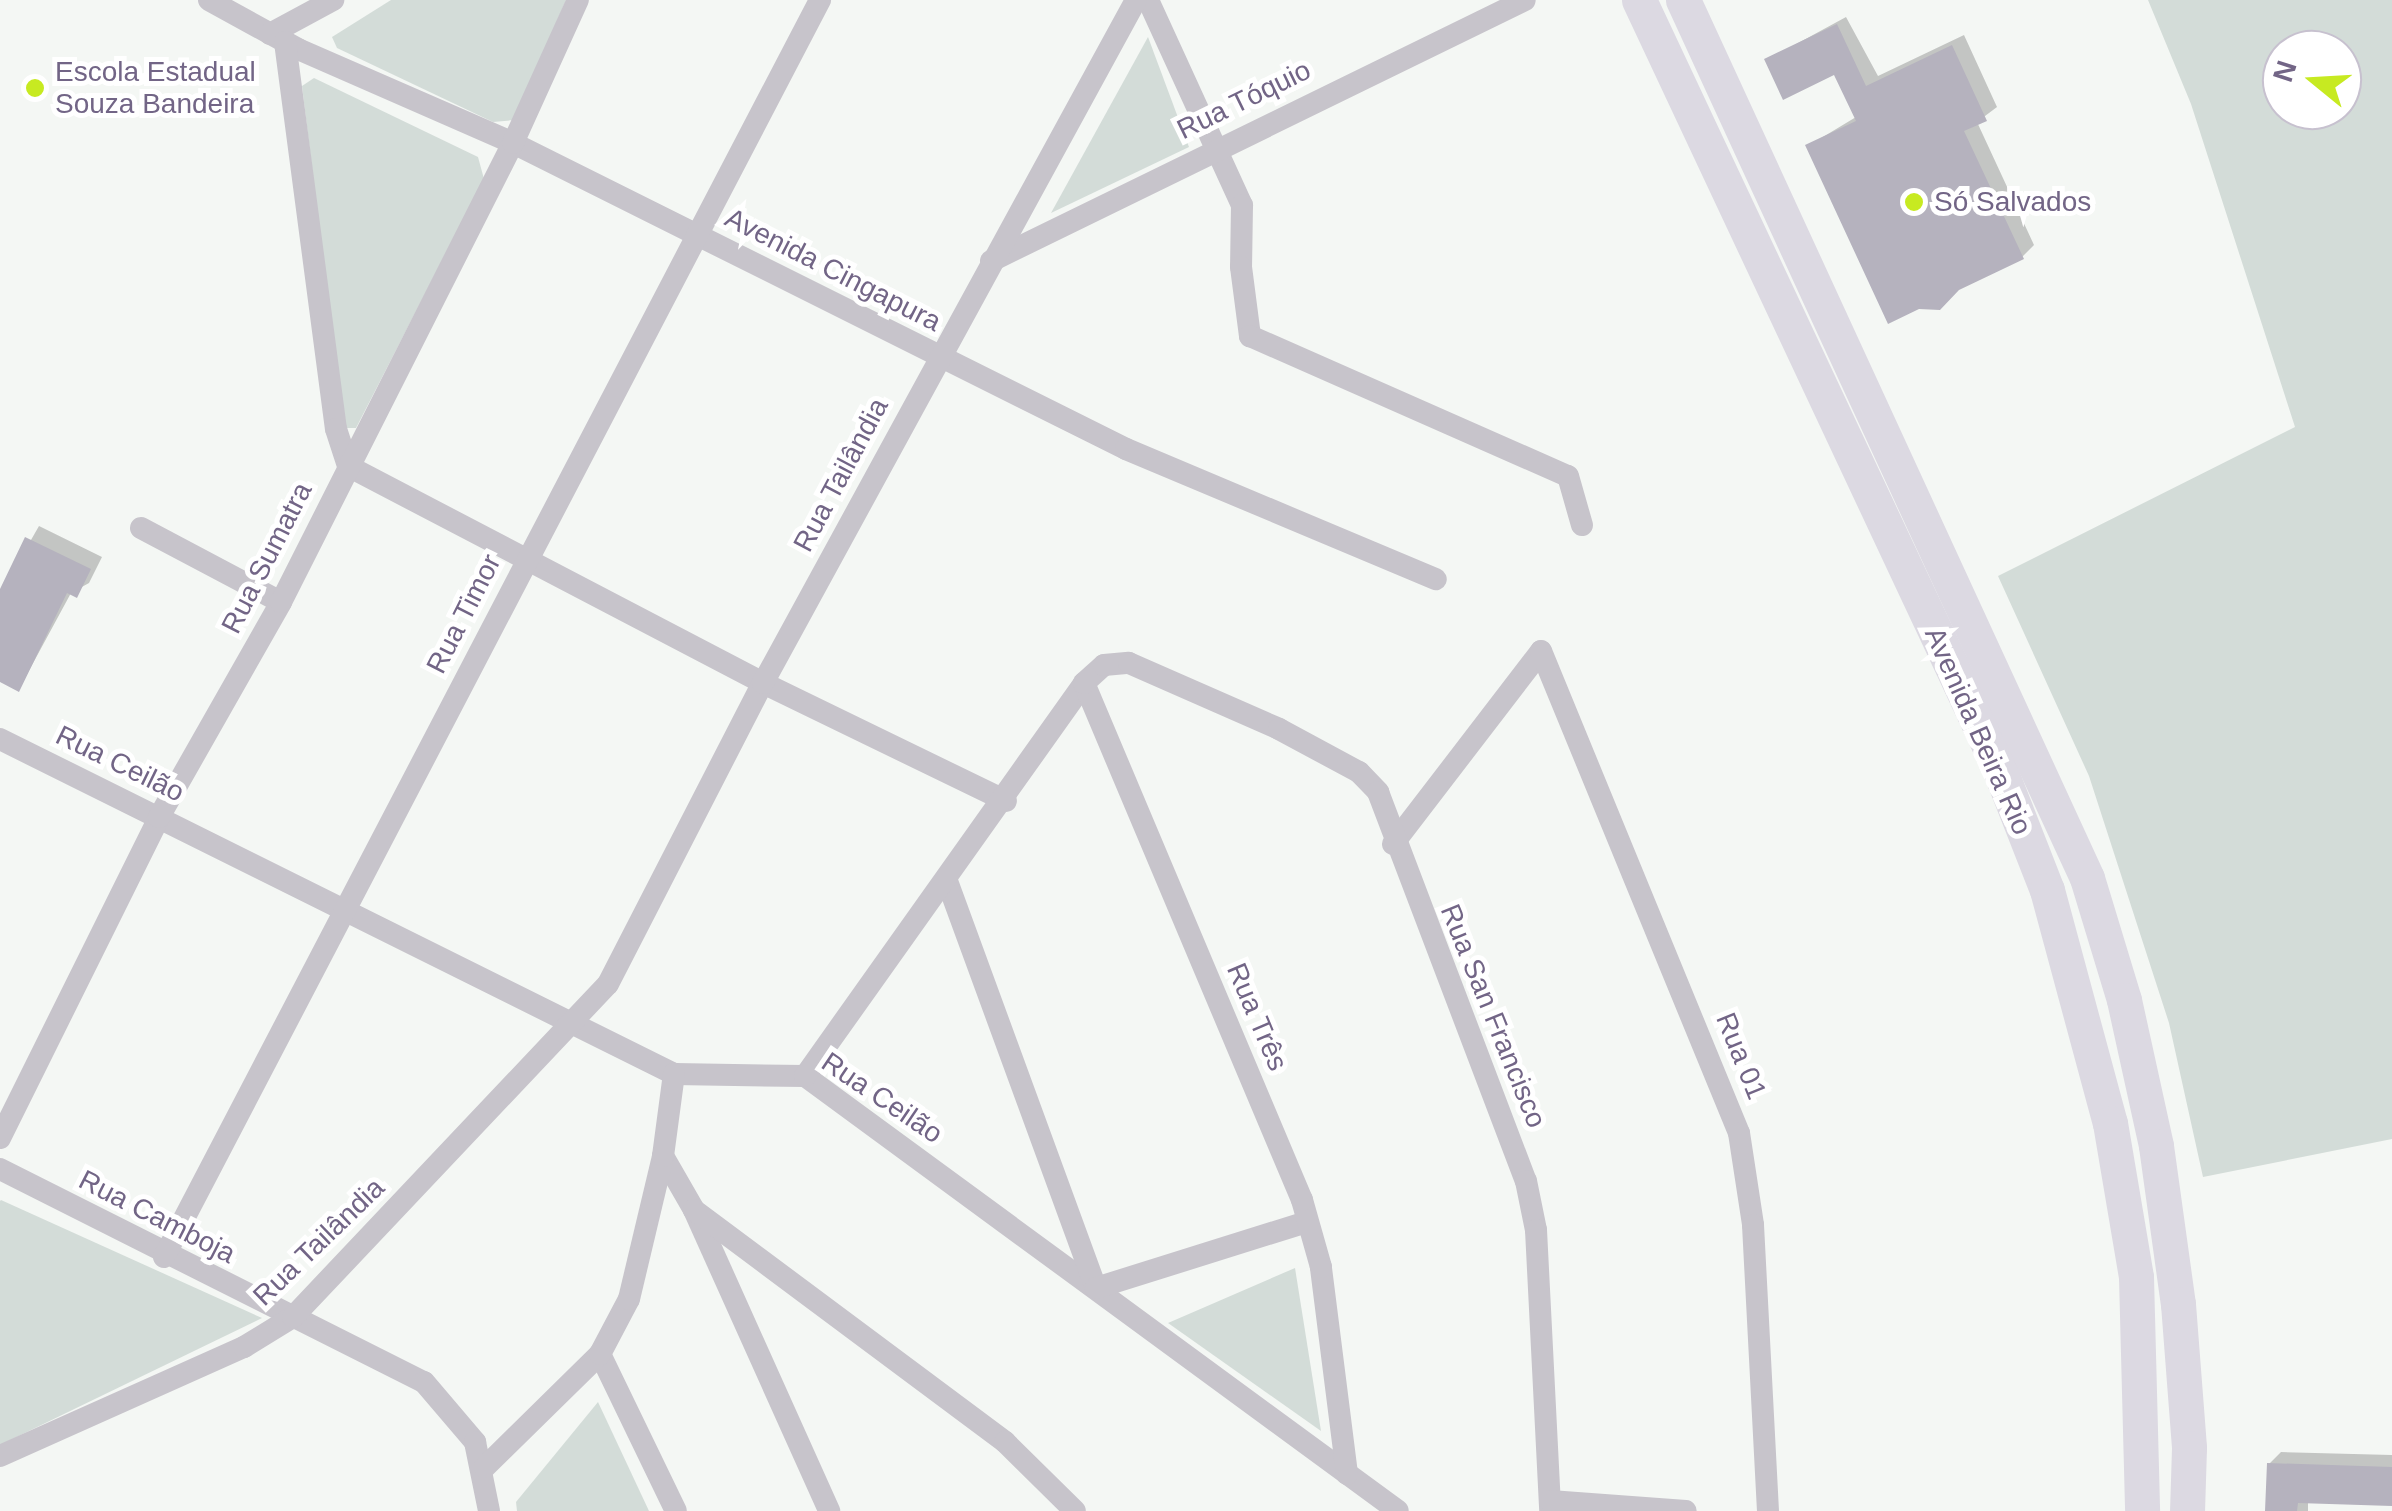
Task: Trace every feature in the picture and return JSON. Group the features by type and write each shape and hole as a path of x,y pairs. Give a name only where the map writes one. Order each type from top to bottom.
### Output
{"main road":[{"name":"Avenida Beira Rio","path":"1639,0 1998,765 2047,890 2110,1123 2136,1278 2142,1511"},
{"name":"Avenida Beira Rio","path":"1682,0 2027,737 2092,896 2156,1146 2178,1304 2189,1448 2186,1511"},
{"path":"1755,248 1790,231"}],"street":[{"name":"Avenida Cingapura","path":"209,0 278,38 513,143 938,359 1126,448 1436,579"},
{"path":"333,0 278,38 336,428 348,466 763,683 1006,801"},
{"name":"Rua Sumatra","path":"0,1138 160,817 280,602 513,143 578,0"},
{"name":"Rua Timor","path":"164,1257 820,0"},
{"name":"Rua Tailândia","path":"0,1456 244,1347 293,1317 608,984 763,683 1136,0"},
{"path":"1148,0 1242,204 1240,267 1250,336 1568,476 1582,525"},
{"name":"Rua Tóquio","path":"991,260 1215,146 1526,0"},
{"path":"141,528 280,602"},
{"name":"Rua 01","path":"1393,844 1541,651 1739,1133 1754,1225 1768,1511"},
{"name":"Rua San Francisco","path":"1084,683 1104,665 1128,663 1163,676 1359,772 1378,792 1393,844 1526,1181 1536,1230 1550,1506"},
{"path":"805,1076 1006,801 1084,683"},
{"name":"Rua Três","path":"1084,683 1306,1222 1321,1267 1347,1474"},
{"name":"Rua Ceilão","path":"0,738 674,1074 805,1076 1398,1511"},
{"path":"947,881 1096,1288 1306,1222"},
{"path":"484,1467 600,1354 629,1299 663,1156 674,1074"},
{"path":"663,1156 694,1210 828,1511"},
{"name":"Rua Camboja","path":"0,1169 164,1257 424,1382 475,1442 484,1467 489,1511"},
{"path":"694,1210 1005,1442 1076,1511"},
{"path":"600,1354 676,1511"},
{"path":"1550,1506 1686,1511"}],"shaded area":[{"path":"391,0 566,0 514,120 493,122 337,48 332,37"},
{"path":"2148,0 2392,0 2392,1139 2203,1177 2169,1023 2089,776 1998,576 2295,427 2191,104"},
{"path":"1148,37 1189,147 1051,213"},
{"path":"314,78 478,157 484,179 356,428 344,428 302,86"},
{"path":"1,1200 262,1318 0,1445"},
{"path":"1295,1268 1321,1431 1168,1323"},
{"path":"598,1402 649,1511 517,1511 516,1502"}],"building":[{"name":"Só Salvados","path":"1837,24 1866,86 1952,45 1987,121 1964,131 2024,259 1959,290 1940,310 1919,309 1888,324 1805,145 1856,121 1834,75 1783,100 1764,59"},
{"path":"25,537 91,569 77,598 67,593 19,692 0,682 0,589"},
{"path":"2267,1463 2392,1467 2392,1506 2298,1503 2297,1511 2265,1511"}],"place":[{"name":"Escola Estadual Souza Bandeira","path":"35,88"},
{"name":"Só Salvados","path":"1914,202"}]}
